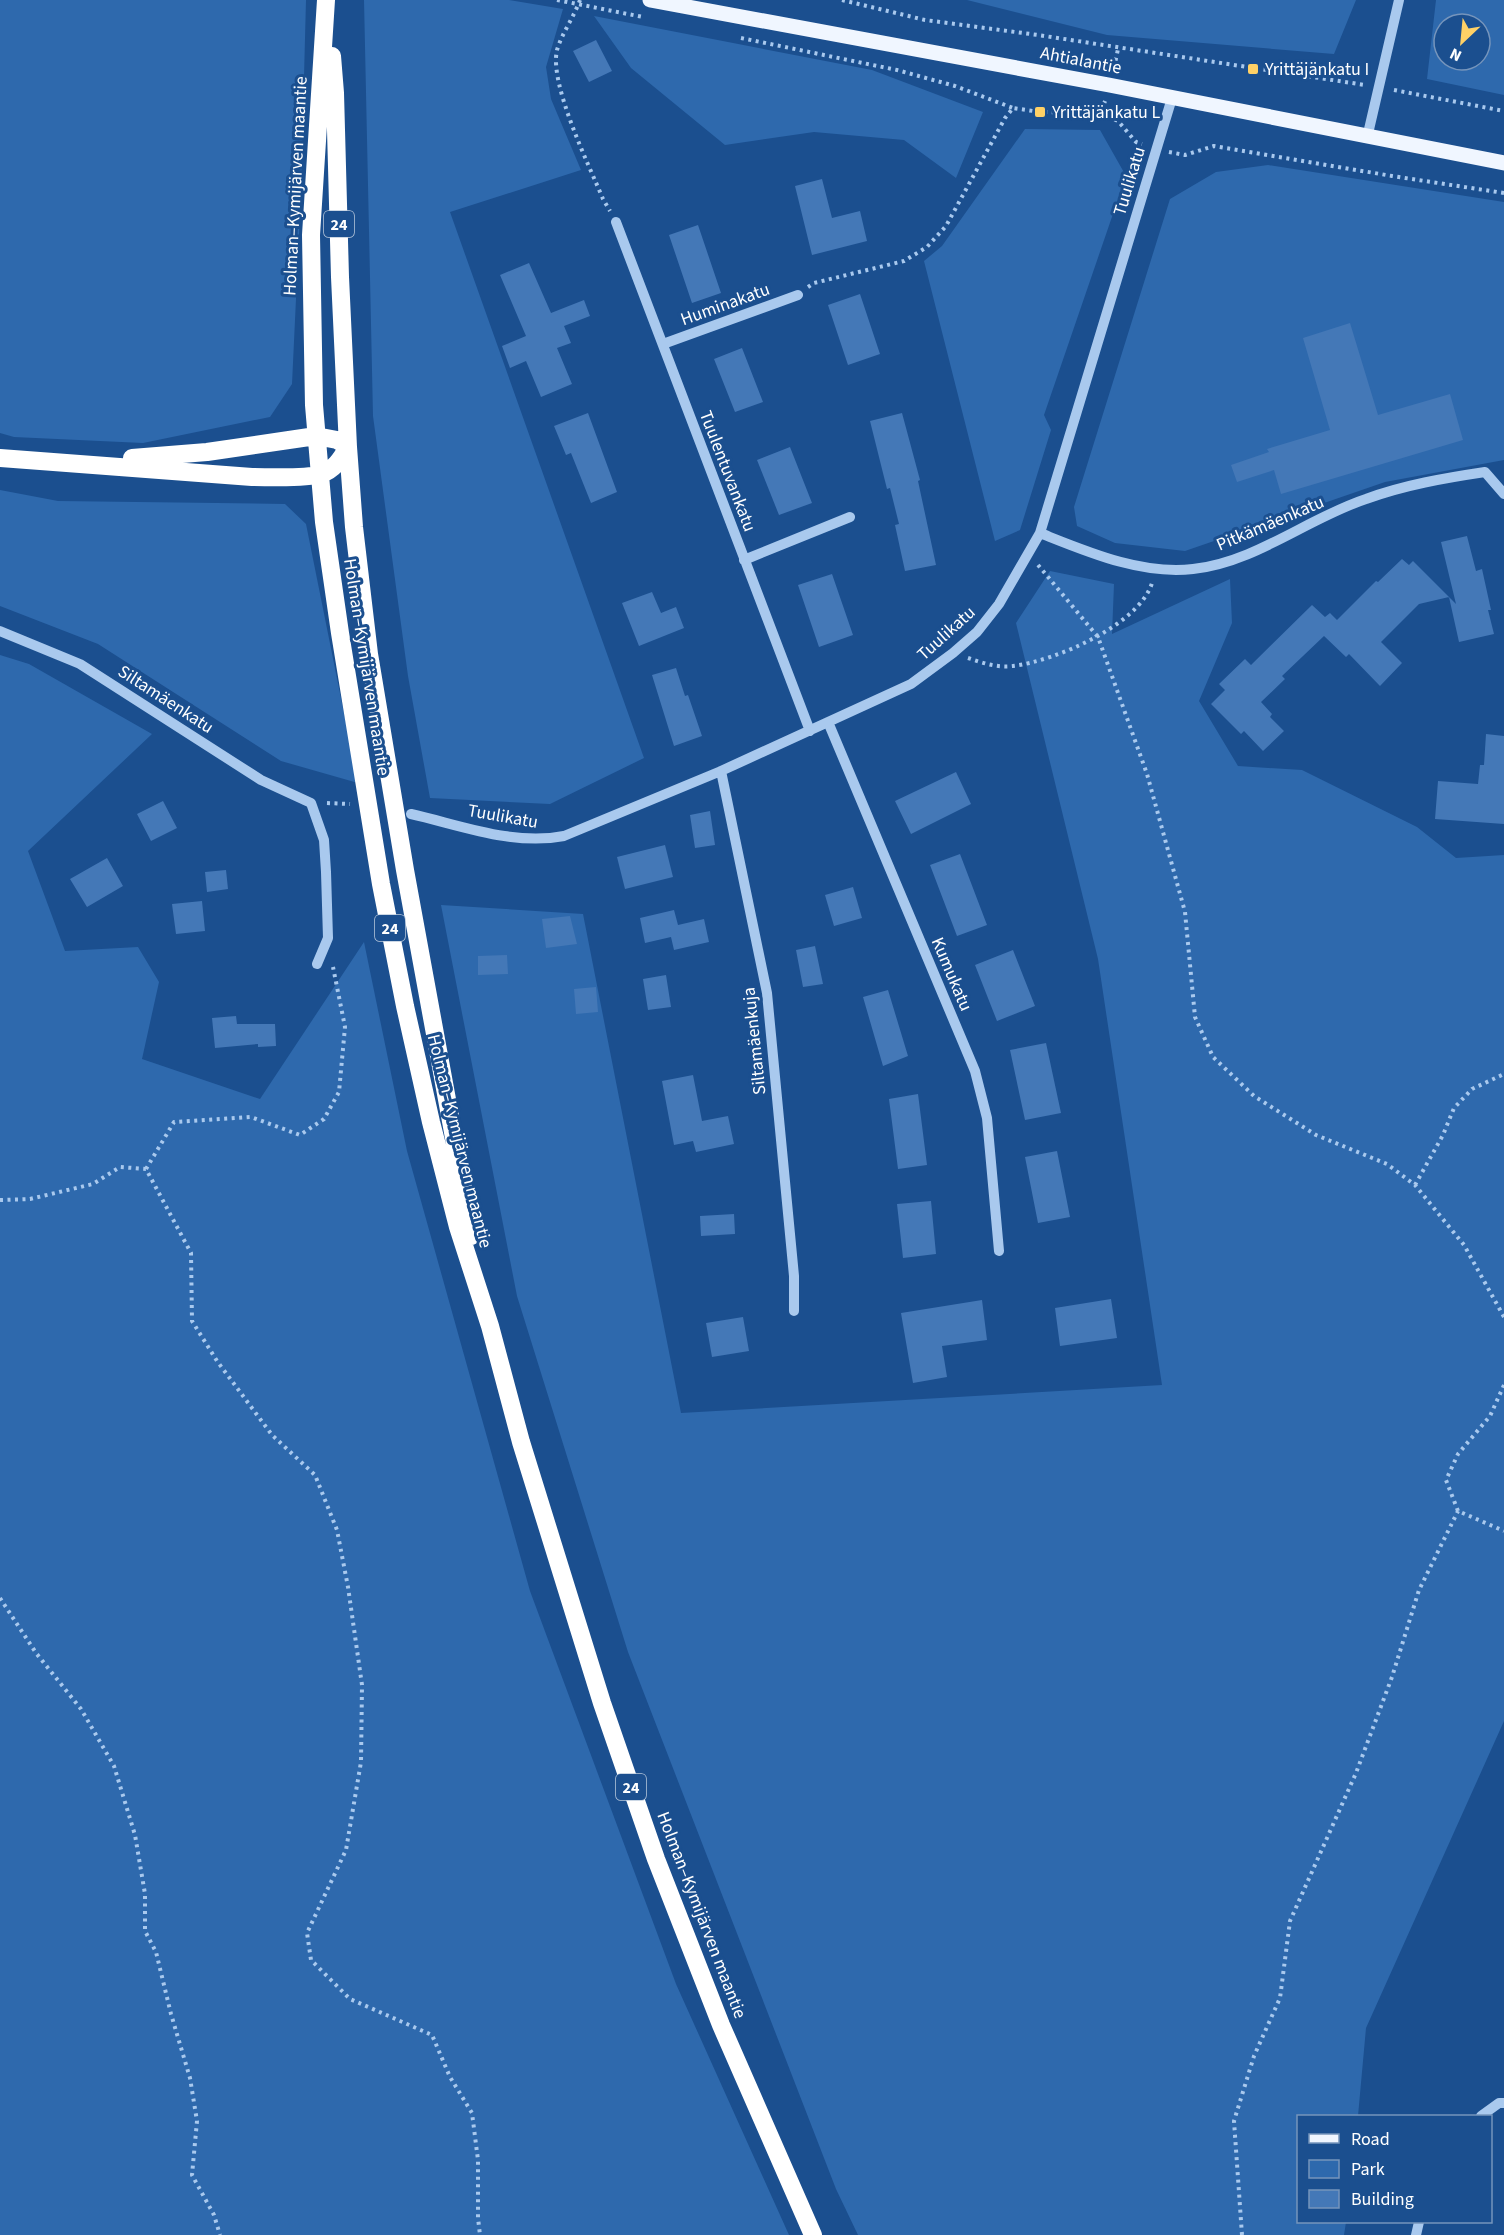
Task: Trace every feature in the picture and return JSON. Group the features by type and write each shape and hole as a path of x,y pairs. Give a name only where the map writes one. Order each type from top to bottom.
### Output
{"highway":[{"name":"Holman–Kymijärven maantie","path":"326,0 311,235 311,315 316,436 324,522 340,633 381,884 405,1006 431,1122 456,1216 490,1326 521,1442 584,1648 656,1859 721,2025 813,2235"},
{"name":"Holman–Kymijärven maantie","path":"326,0 335,93 339,277 348,447 354,527 369,654 409,893 490,1326"},
{"path":"0,458 252,477 320,475 340,461 348,447 337,440 316,436 207,452 61,462"}],"main road":[{"name":"Ahtialantie","path":"650,0 1109,85 1367,138 1504,163"}],"street":[{"path":"1367,138 1399,0"},
{"name":"Tuulikatu","path":"411,814 515,838 542,840 564,836 722,771 911,684 977,632 994,611 1040,533 1172,98"},
{"name":"Tuulentuvankatu","path":"616,222 810,731"},
{"name":"Huminakatu","path":"663,344 798,295"},
{"name":"Pitkämäenkatu","path":"1040,533 1081,550 1119,562 1154,568 1194,569 1250,553 1365,499 1441,479 1485,472 1504,494"},
{"path":"744,560 850,517"},
{"name":"Siltamäenkatu","path":"0,631 80,664 261,780 311,802"},
{"name":"Kumukatu","path":"828,722 893,881 975,1071 987,1118 999,1251"},
{"name":"Siltamäenkuja","path":"722,771 767,993 794,1276 794,1311"},
{"path":"311,802 324,840 328,938 316,964"},
{"path":"1482,2115 1499,2103 1504,2103"}],"path":[{"path":"557,0 579,2 647,18"},
{"path":"843,0 925,20 1038,35 1380,88 1504,111"},
{"path":"579,2 557,52 557,72 566,105 603,199 616,222"},
{"path":"738,37 897,70 955,86 1013,108 1101,113 1118,121 1136,142 1185,155 1214,146 1504,193"},
{"path":"1101,113 1118,49"},
{"path":"798,295 814,283 904,261 927,247 946,226 1005,118 1013,108"},
{"path":"1028,553 1098,637 1147,774 1179,889 1185,912 1195,1017 1213,1057 1254,1096 1316,1135 1387,1164 1415,1185 1464,1245 1504,1317"},
{"path":"953,653 990,666 1012,666 1034,662 1098,637 1141,605 1152,585 1154,568"},
{"path":"311,802 353,804"},
{"path":"146,1169 174,1122 251,1117 300,1135 324,1119 339,1092 345,1027 328,938"},
{"path":"1415,1185 1455,1108 1472,1089 1504,1074"},
{"path":"0,1200 30,1199 93,1184 120,1167 146,1169"},
{"path":"146,1169 191,1253 192,1321 217,1361 272,1435 315,1475 337,1530 362,1685 361,1762 346,1850 307,1933 311,1959 350,1999 432,2035 450,2077 472,2113 478,2160 480,2235"},
{"path":"1504,1384 1490,1416 1458,1454 1446,1480 1458,1511 1504,1531"},
{"path":"1242,2235 1234,2121 1254,2056 1280,1998 1290,1921 1356,1773 1392,1677 1419,1590 1458,1511"},
{"path":"0,1598 36,1653 81,1709 114,1766 135,1836 145,1894 146,1930 156,1952 190,2078 197,2121 192,2175 214,2215 220,2235"}],"green space":[{"path":"0,0 306,0 301,192 292,384 270,417 143,443 14,437 0,433"},
{"path":"364,0 509,0 563,9 546,67 551,99 581,170 450,212 644,758 550,804 430,798 408,676 373,416"},
{"path":"967,0 1356,0 1334,54 1107,35"},
{"path":"1436,0 1504,0 1504,95 1427,79 1432,35 1432,72 1492,72 1492,12 1435,12"},
{"path":"594,16 872,70 983,112 956,178 904,140 814,132 725,145 631,68"},
{"path":"1025,129 1100,130 1126,176 1044,415 1051,430 1020,530 995,541 924,261 942,246"},
{"path":"1268,165 1504,202 1504,460 1385,482 1185,551 1115,543 1077,526 1074,507 1170,199 1216,172"},
{"path":"0,490 58,501 285,504 306,524 358,783 281,761 98,644 0,606"},
{"path":"1050,571 1114,584 1112,634 1230,579 1232,623 1199,701 1238,766 1302,770 1417,827 1456,858 1504,855 1504,1721 1366,2028 1358,2115 1297,2115 1297,2223 1346,2223 1344,2235 858,2235 836,2189 628,1652 517,1296 441,905 583,914 681,1413 1162,1385 1098,959 1016,623"},
{"path":"0,655 29,664 152,734 28,851 65,951 138,947 159,982 142,1059 260,1099 364,942 407,1151 530,1591 676,1984 789,2235 0,2235"}],"building":[{"path":"596,40 612,71 589,82 573,51"},
{"path":"822,179 832,218 860,211 867,241 812,255 795,186"},
{"path":"698,225 721,293 692,303 669,235"},
{"path":"529,263 551,313 584,300 590,316 564,326 571,343 557,348 572,384 541,397 526,361 510,368 502,346 526,336 500,275"},
{"path":"860,294 880,354 848,365 828,305"},
{"path":"1350,323 1378,415 1450,394 1463,440 1281,494 1274,470 1237,482 1231,465 1269,452 1267,449 1330,430 1303,338"},
{"path":"742,348 763,402 735,412 714,359"},
{"path":"588,413 617,492 591,503 571,453 566,455 554,426"},
{"path":"902,413 920,480 918,481 936,565 905,571 895,525 899,524 890,488 887,489 870,421"},
{"path":"790,447 812,503 779,515 757,460"},
{"path":"1467,536 1476,571 1482,569 1494,634 1459,642 1449,597 1456,604 1441,542"},
{"path":"1402,559 1409,565 1413,561 1449,597 1419,604 1381,642 1402,663 1380,686 1349,654 1346,657 1324,636 1282,676 1285,679 1261,702 1272,714 1270,717 1284,731 1263,751 1244,731 1241,734 1211,704 1225,690 1219,684 1245,659 1251,665 1312,605 1325,617 1330,613 1337,620"},
{"path":"832,574 853,635 819,647 798,585"},
{"path":"652,592 661,613 676,607 684,628 639,646 622,603"},
{"path":"676,668 702,736 674,746 652,675"},
{"path":"1486,734 1504,736 1504,824 1435,819 1438,781 1478,784 1480,765 1484,765"},
{"path":"956,772 971,804 911,834 895,801"},
{"path":"163,801 177,828 151,841 137,814"},
{"path":"710,811 715,845 695,848 690,815"},
{"path":"665,845 673,877 625,889 617,857"},
{"path":"960,854 987,925 957,936 930,865"},
{"path":"107,858 123,886 87,907 70,879"},
{"path":"226,870 228,889 207,892 205,872"},
{"path":"853,887 862,918 834,926 825,895"},
{"path":"202,901 205,931 176,934 172,904"},
{"path":"674,910 678,925 704,919 709,942 674,950 671,937 645,943 640,918"},
{"path":"570,916 577,944 546,948 542,919"},
{"path":"815,946 823,984 803,987 796,950"},
{"path":"1013,950 1035,1006 997,1021 975,965"},
{"path":"507,955 508,974 478,975 478,956"},
{"path":"666,975 671,1007 648,1010 643,979"},
{"path":"596,987 598,1012 576,1014 574,989"},
{"path":"888,990 908,1056 883,1066 863,997"},
{"path":"236,1016 237,1024 275,1024 276,1046 258,1047 258,1044 215,1048 212,1018"},
{"path":"1046,1043 1061,1113 1025,1120 1010,1050"},
{"path":"693,1075 702,1121 728,1116 734,1144 696,1152 693,1141 674,1145 662,1081"},
{"path":"918,1094 927,1165 898,1169 889,1099"},
{"path":"1057,1151 1070,1217 1038,1223 1025,1157"},
{"path":"931,1201 936,1254 903,1258 897,1204"},
{"path":"734,1214 735,1234 701,1236 700,1216"},
{"path":"1111,1299 1117,1338 1060,1346 1055,1308"},
{"path":"982,1300 987,1340 942,1346 947,1377 913,1383 901,1313"},
{"path":"743,1317 749,1351 712,1357 706,1323"}],"place":[{"name":"Yrittäjänkatu I","path":"1253,69"},
{"name":"Yrittäjänkatu L","path":"1040,112"}]}
